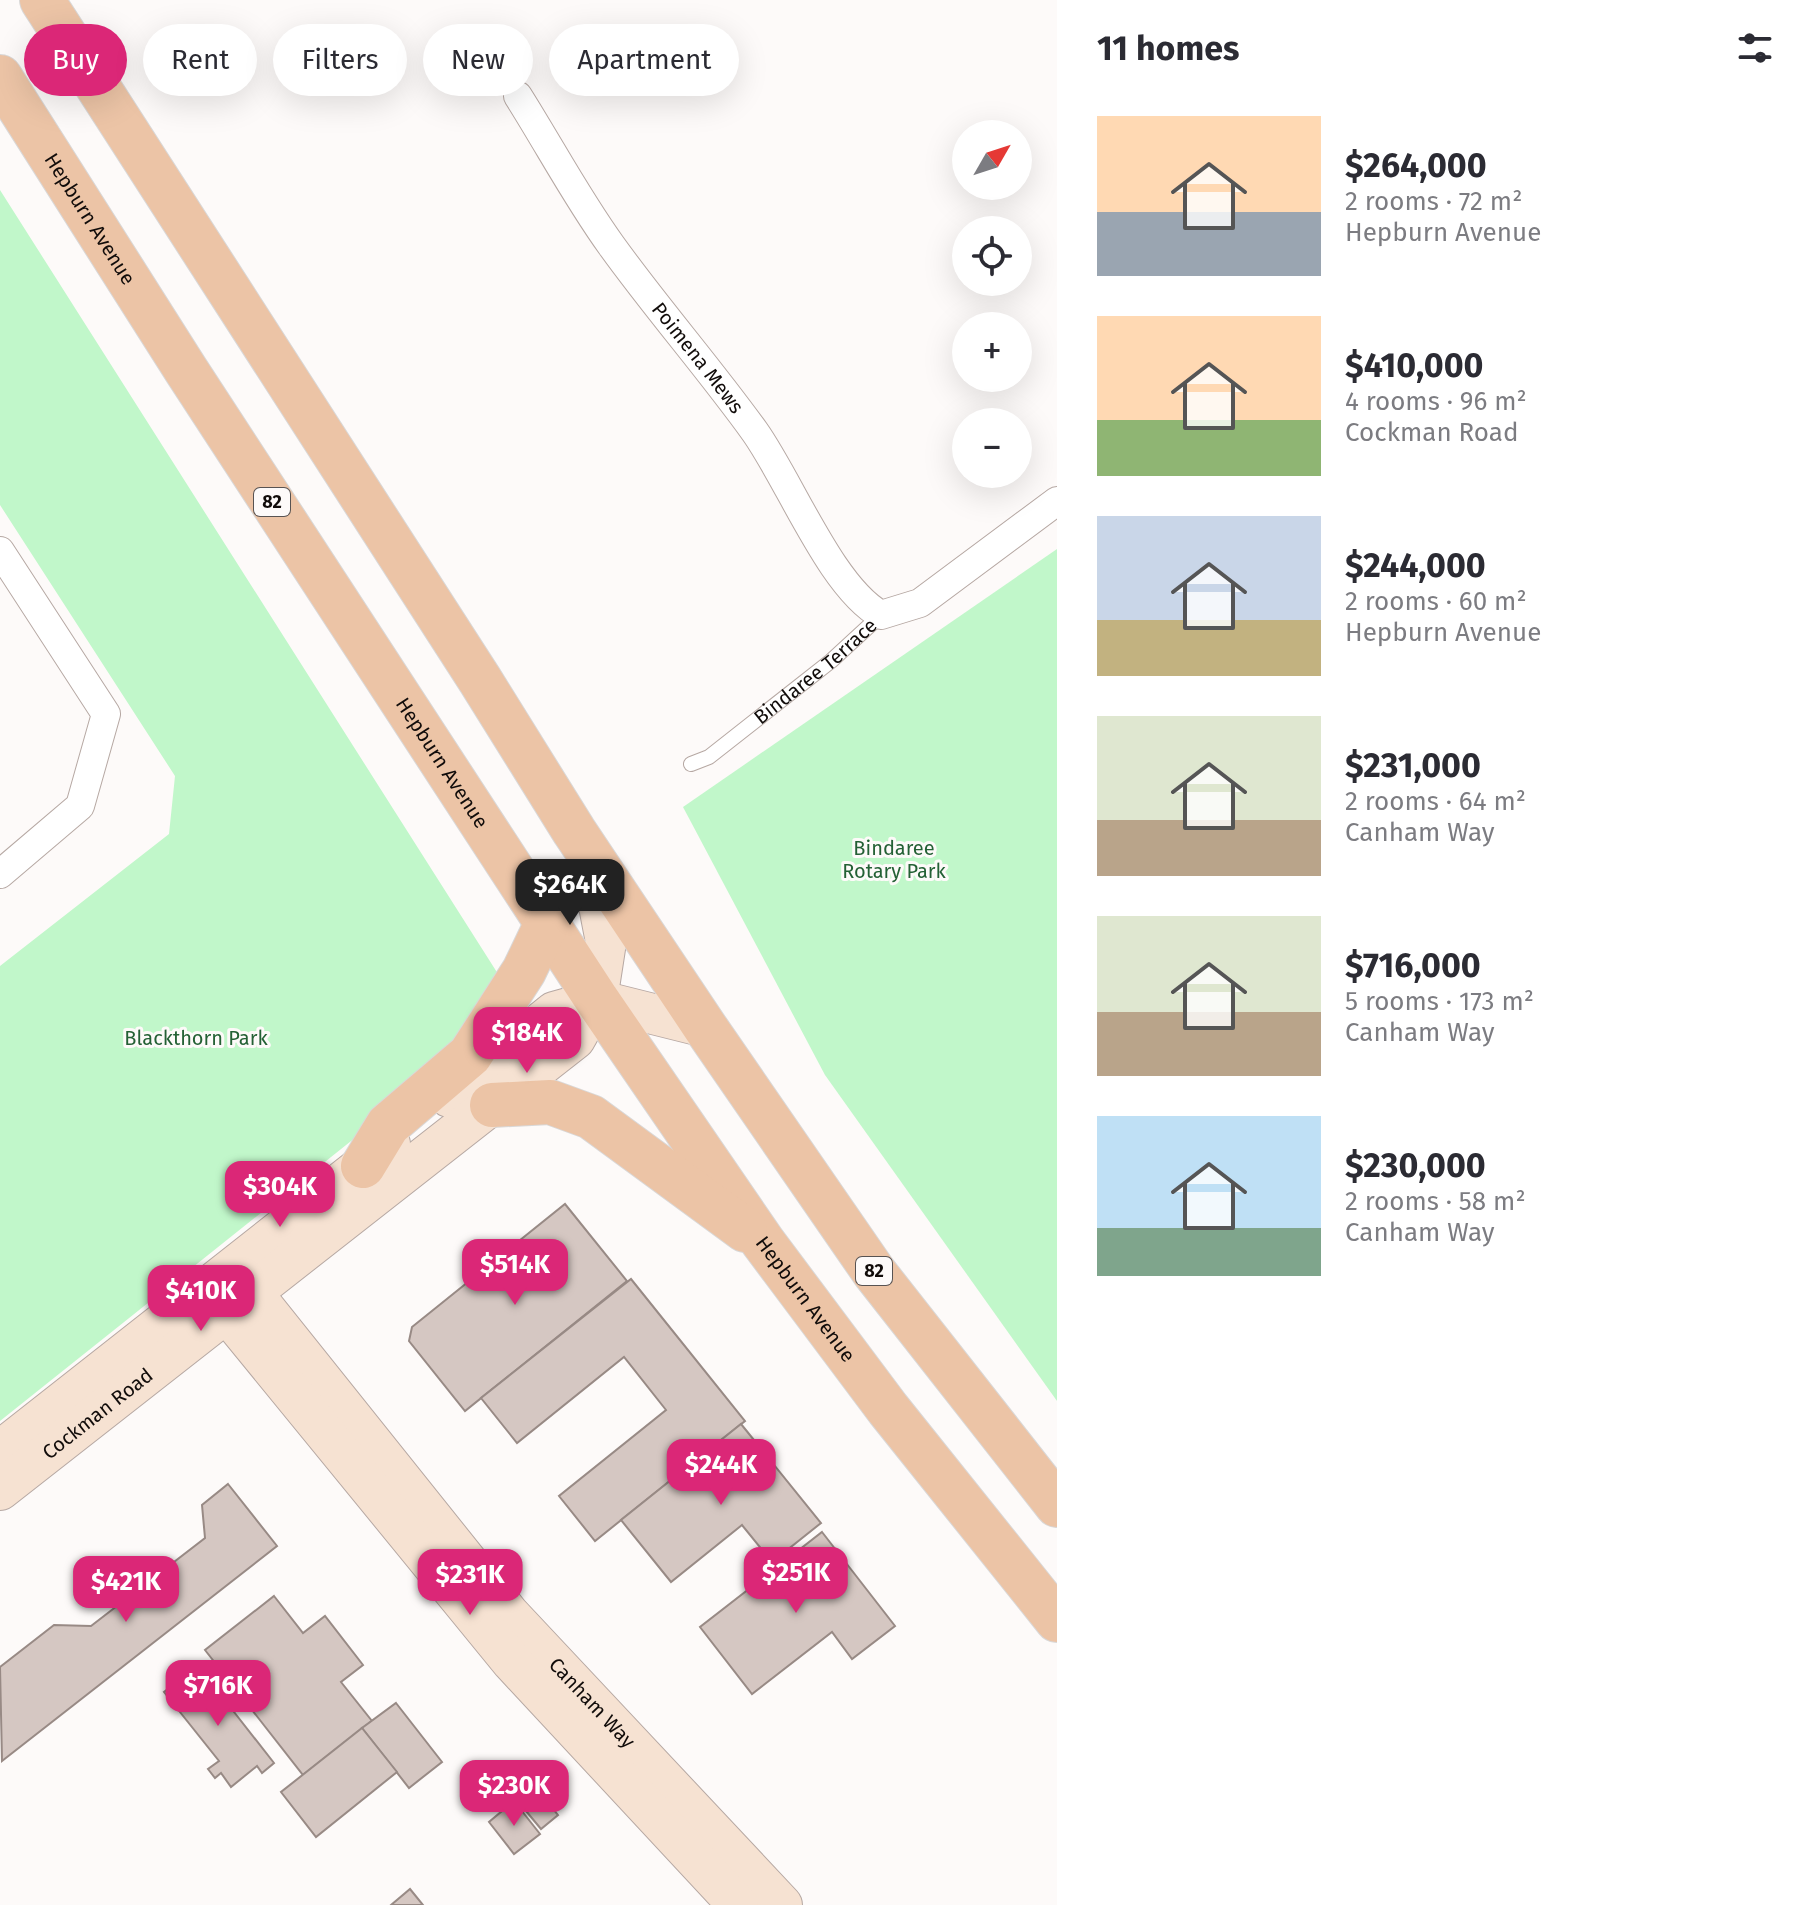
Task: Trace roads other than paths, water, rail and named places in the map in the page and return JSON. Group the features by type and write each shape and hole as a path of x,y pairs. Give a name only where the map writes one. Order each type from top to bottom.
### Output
{"main road":[{"name":"82","path":"42,0 589,852 705,1027 874,1272 1057,1505"},
{"name":"Hepburn Avenue","path":"0,77 597,1000 763,1242 888,1409 1057,1620"},
{"name":"Cockman Road","path":"0,1451 492,1105 575,1039 597,1000 606,942 589,852"},
{"path":"363,1166 388,1125 470,1055 524,971 546,925"},
{"name":"Cockman Road","path":"0,1490 229,1290 363,1166 554,1012 597,1000 705,1027"},
{"path":"492,1105 550,1102 591,1117 695,1197 763,1242"},
{"name":"Canham Way","path":"229,1290 512,1662 738,1905"},
{"name":"Canham Way","path":"229,1290 509,1614 782,1905"}],"street":[{"name":"Poimena Mews","path":"518,96 610,243 754,431 786,479 844,583 862,604 881,615"},
{"name":"Bindaree Terrace","path":"881,615 920,603 1057,501"},
{"path":"0,551 106,714 80,806 0,874"}],"lane":[{"name":"Bindaree Terrace","path":"691,764 709,757 831,661 881,615"}],"park label":[{"name":"Bindaree Rotary Park","path":"894,860"},
{"name":"Blackthorn Park","path":"196,1038"}]}
